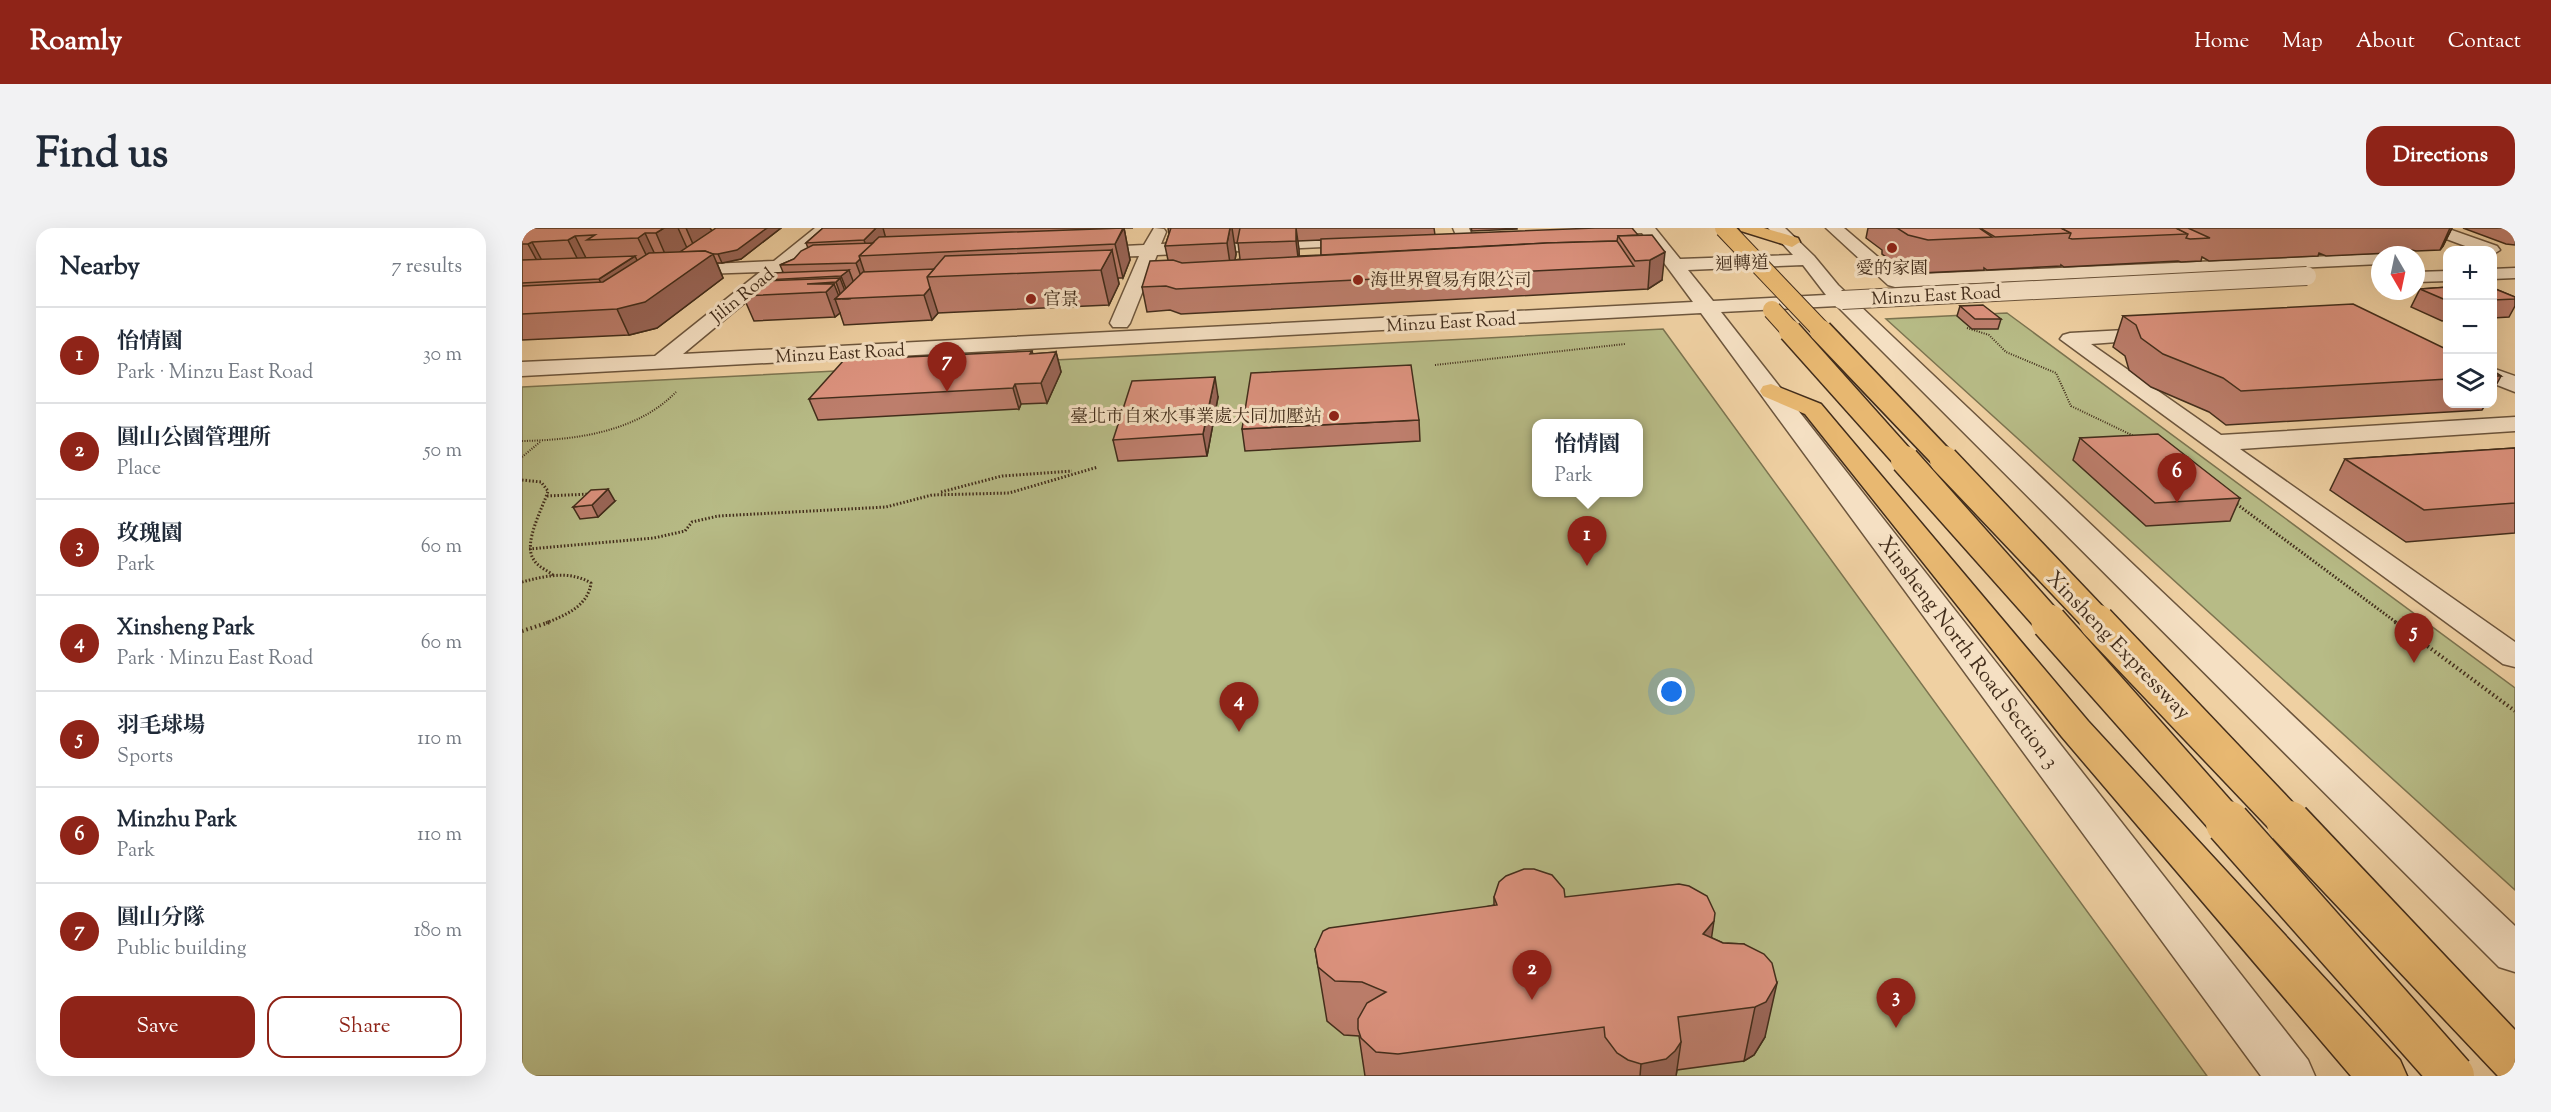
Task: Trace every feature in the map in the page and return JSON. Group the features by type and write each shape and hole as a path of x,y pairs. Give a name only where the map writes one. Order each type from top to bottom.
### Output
{"highway":[{"name":"Xinsheng Expressway","path":"1699,228 2452,1076"},
{"name":"Xinsheng Expressway","path":"1724,228 2515,1062"},
{"path":"1747,228 1792,242"},
{"path":"1771,391 1813,409 2075,729 2382,1076"}],"street":[{"name":"Jilin Road","path":"660,362 825,228"},
{"path":"1120,323 1149,250 1161,228"},
{"path":"1566,231 1646,228"},
{"name":"Xinsheng North Road Section 3","path":"1646,228 2290,1076"},
{"path":"1776,228 1792,242 1837,295 2515,954"},
{"path":"2431,228 2479,246"},
{"path":"1837,230 1862,231"},
{"path":"1837,230 1895,281 2371,259"},
{"path":"1441,237 1467,233"},
{"path":"1070,253 1382,239"},
{"path":"2497,254 2514,263"},
{"path":"2497,259 2514,263"},
{"name":"迴轉道","path":"1675,265 1808,260"},
{"path":"2425,262 2443,261"},
{"path":"2497,267 2514,263"},
{"path":"2497,272 2514,263"},
{"path":"658,271 844,264"},
{"name":"Minzu East Road","path":"2307,275 2371,265"},
{"path":"2425,271 2443,270"},
{"name":"Minzu East Road","path":"522,350 1120,323 2371,273"},
{"path":"1920,302 2307,275"},
{"path":"2425,277 2443,276"},
{"name":"Minzu East Road","path":"522,369 1703,301"},
{"path":"2187,333 2070,339 2515,657"},
{"path":"2497,376 2515,385"},
{"path":"2216,443 2515,424"}],"path":[{"path":"1965,327 1989,334 2006,352 2056,374 2071,406 2146,441"},
{"path":"1435,365 1635,343"},
{"path":"522,441 577,436 628,422 659,408 683,386"},
{"path":"522,457 541,441"},
{"path":"529,549 654,538 685,531 692,522 718,516 886,507 1002,476 1079,471 1098,467"},
{"path":"937,494 1009,493 1041,486 1079,471"},
{"path":"522,480 541,482 548,491 528,536 533,560 554,576"},
{"path":"547,496 592,494"},
{"path":"2230,499 2515,711"},
{"path":"522,555 530,554"},
{"path":"522,582 572,575 584,578 591,583 592,591 586,600 575,609 522,631"}],"green space":[{"path":"2007,313 2515,688 2515,890 1886,319"},
{"path":"1663,329 2207,1076 522,1076 522,387"}],"building":[{"path":"664,228 656,233 645,233 638,238 587,240 595,235 575,236 568,240 522,244 522,229"},
{"path":"716,228 767,228 737,250 718,254 705,251 680,252"},
{"path":"823,228 876,228 864,240 806,243"},
{"path":"1123,228 1115,244 859,256 879,237"},
{"path":"1171,228 1230,228 1227,243 1165,246"},
{"path":"1240,228 1296,228 1296,241 1237,243"},
{"path":"1632,228 1638,235 1618,236 1617,241 1321,255 1321,239"},
{"path":"1897,228 1979,228 1992,237 1928,240 1908,235"},
{"path":"1980,228 2061,228 2071,233 1995,237"},
{"path":"2061,228 2176,228 2188,234 2072,239 2069,238 2071,233"},
{"path":"2176,228 2188,228 2210,238 2186,238 2188,234"},
{"path":"1652,235 1665,252 1650,260 1635,261 1618,236"},
{"path":"1617,241 1634,266 1176,289 1166,286 1142,287 1150,261 1173,260 1182,263"},
{"path":"873,243 859,256 860,259 856,263 780,265 794,259 801,251 813,245"},
{"path":"1112,250 1101,270 927,277 945,256"},
{"path":"705,251 713,254 645,302 617,309 522,314 522,286 603,282 649,253"},
{"path":"635,256 599,279 522,283 522,260"},
{"path":"934,269 927,277 930,288 924,295 835,299 863,272"},
{"path":"849,270 841,276 765,280 772,273"},
{"path":"840,278 836,282 807,284 834,284 826,292 743,296 761,281"},
{"path":"2443,287 2443,299 2425,291 2425,289"},
{"path":"2497,290 2515,297 2515,299 2497,300"},
{"path":"2353,304 2443,348 2443,379 2241,391 2223,378 2163,354 2141,338 2136,325 2123,316"},
{"path":"1983,305 2001,319 1975,319 1960,306"},
{"path":"1032,351 1030,354 1056,352 1041,383 1015,384 1013,388 809,399 844,360"},
{"path":"1411,365 1419,420 1242,429 1251,373"},
{"path":"1215,377 1203,434 1113,440 1132,381"},
{"path":"2158,434 2240,498 2155,503 2080,438"},
{"path":"2515,448 2515,503 2424,510 2345,459"},
{"path":"608,489 592,505 573,507 591,490"},
{"path":"1524,869 1534,869 1552,875 1564,889 1565,897 1679,884 1689,886 1707,896 1715,913 1714,921 1703,934 1723,943 1744,944 1764,954 1772,963 1777,983 1766,1002 1755,1007 1678,1017 1681,1042 1675,1051 1666,1059 1641,1064 1617,1053 1605,1037 1604,1027 1398,1054 1376,1052 1361,1038 1358,1019 1367,1003 1386,992 1362,982 1335,981 1318,967 1315,949 1323,931 1329,928 1497,905 1494,897 1499,882 1506,876"}],"place":[{"name":"愛的家園","path":"1892,248"},
{"name":"海世界貿易有限公司","path":"1358,280"},
{"name":"官景","path":"1031,299"},
{"name":"圓山分隊","path":"947,392"},
{"name":"臺北市自來水事業處大同加壓站","path":"1334,416"},
{"name":"Minzhu Park","path":"2177,503"},
{"name":"怡情園","path":"1587,566"},
{"name":"羽毛球場","path":"2414,663"},
{"name":"Xinsheng Park","path":"1239,732"},
{"name":"圓山公園管理所","path":"1532,1000"},
{"name":"玫瑰園","path":"1896,1028"}]}
